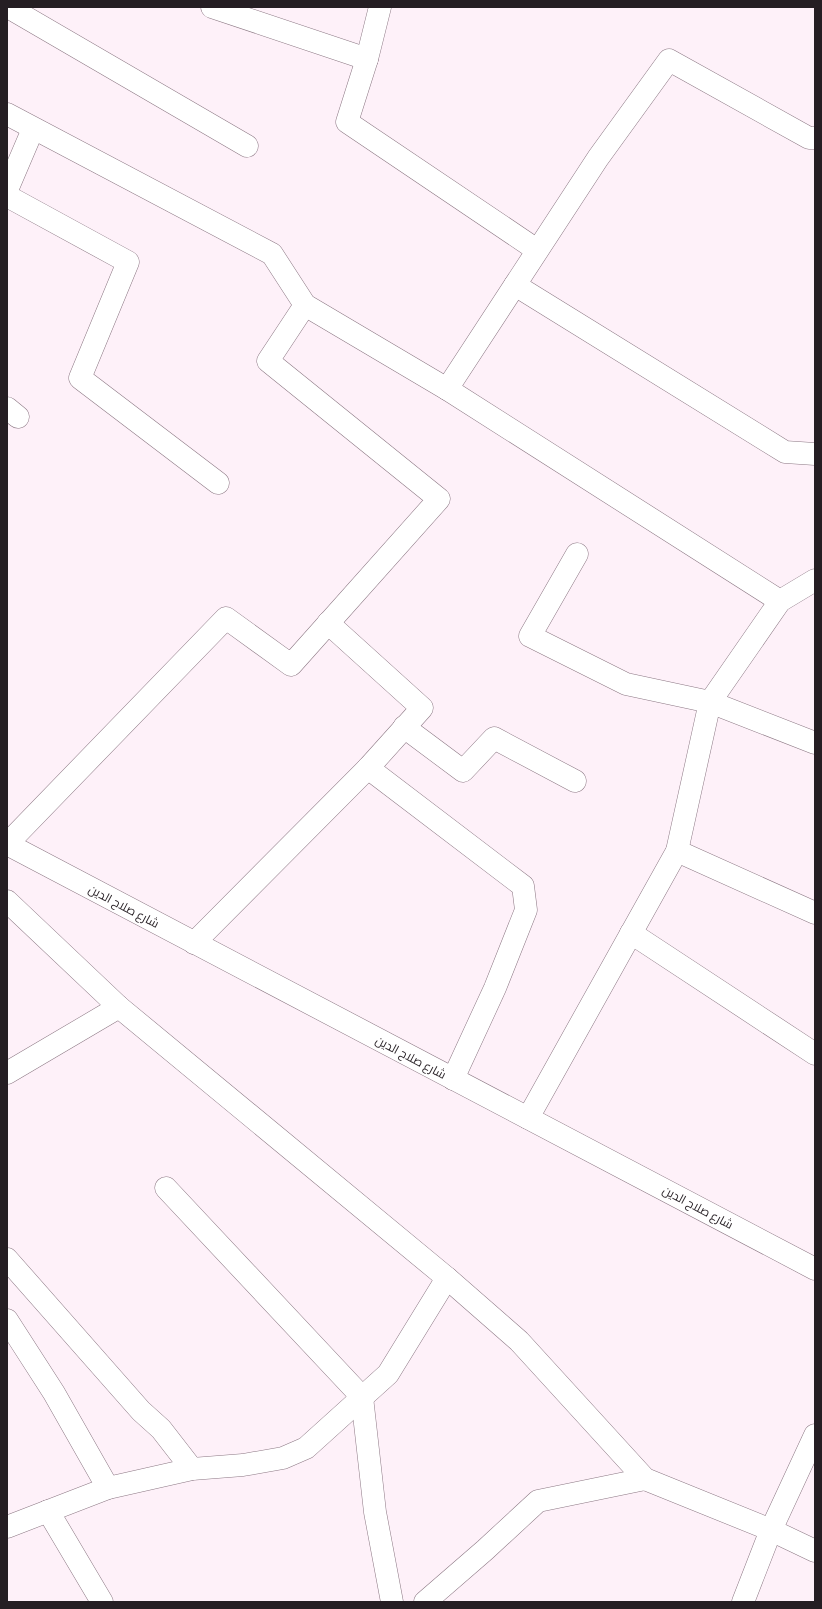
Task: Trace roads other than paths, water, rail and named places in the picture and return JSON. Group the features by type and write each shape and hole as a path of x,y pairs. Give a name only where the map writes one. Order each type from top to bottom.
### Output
{"street":[{"path":"8,7 247,146"},
{"path":"212,7 367,59"},
{"path":"380,7 367,59 347,122 537,250"},
{"path":"447,389 598,158 669,60 809,138 815,138"},
{"path":"7,114 272,254 306,305 447,389 780,601"},
{"path":"7,190 33,129"},
{"path":"7,196 128,262 80,378 218,483"},
{"path":"515,285 785,452 815,454"},
{"path":"7,844 226,618 291,665 439,499 268,361 306,305"},
{"path":"577,554 530,636 626,684 710,702 815,743"},
{"path":"528,1118 677,851 710,702 780,601 815,580"},
{"path":"194,943 368,768 422,708 328,623"},
{"path":"404,728 463,771 494,738 575,781"},
{"path":"368,768 523,886 526,910 495,988 453,1079"},
{"name":"شارع صلاح الدين","path":"7,844 815,1269"},
{"path":"677,851 815,913"},
{"path":"7,902 119,1007 447,1278 520,1341 645,1478 771,1530 815,1551"},
{"path":"631,933 815,1054"},
{"path":"7,1074 119,1007"},
{"path":"166,1188 362,1397 376,1512 392,1602"},
{"path":"7,1259 141,1411 161,1428 192,1469"},
{"path":"7,1527 108,1488 192,1469 243,1465 276,1459 306,1448 388,1374 447,1278"},
{"path":"7,1320 54,1393 108,1488"},
{"path":"743,1602 771,1530 815,1435"},
{"path":"425,1602 485,1550 538,1501 645,1478"},
{"path":"48,1511 102,1602"}]}
